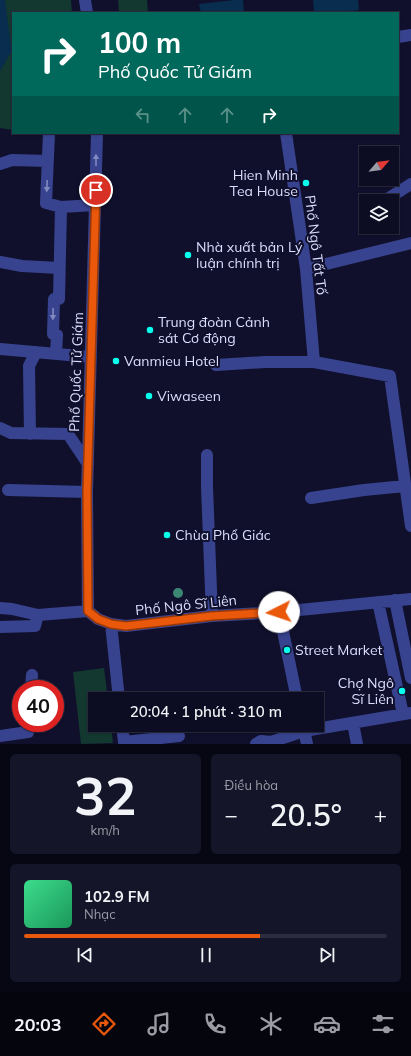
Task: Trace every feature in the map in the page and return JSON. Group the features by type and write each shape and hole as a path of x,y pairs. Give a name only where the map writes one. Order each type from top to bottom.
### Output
{"street":[{"path":"85,0 87,12"},
{"path":"399,37 411,35"},
{"path":"49,134 46,202 61,207 95,204"},
{"name":"Phố Quốc Tử Giám","path":"88,611 87,492 97,134"},
{"name":"Phố Ngô Tất Tố","path":"286,134 306,269 314,362"},
{"path":"0,164 12,160 48,161"},
{"path":"395,194 411,184"},
{"path":"56,354 56,335 53,334 54,299 59,299 61,207"},
{"path":"306,269 411,243"},
{"path":"0,262 22,266 59,268"},
{"path":"0,349 91,357"},
{"path":"30,434 29,366 36,352"},
{"path":"216,366 265,362 314,362 390,376 411,526"},
{"path":"0,428 10,433 68,434 88,464"},
{"path":"207,455 212,616"},
{"path":"311,498 364,490 405,486"},
{"path":"8,490 87,492"},
{"name":"Phố Ngô Sĩ Liên","path":"88,611 98,619 111,624 126,626 212,616 279,612 411,599"},
{"path":"395,600 411,678"},
{"path":"324,726 353,723 407,714 378,602"},
{"path":"0,608 38,615 88,611"},
{"path":"279,612 296,692"},
{"path":"0,627 35,626 38,615"},
{"path":"111,624 118,692"},
{"path":"32,675 32,680"},
{"path":"353,723 356,744"},
{"path":"0,736 28,732"},
{"path":"123,732 124,742 179,736"},
{"path":"256,744 261,741 271,742 294,732"},
{"path":"304,732 307,744"}],"green space":[{"path":"0,0 71,0 72,12 12,12 12,130 0,128"},
{"path":"118,0 147,0 148,12 119,12"},
{"path":"104,668 107,692 88,692 88,732 112,732 113,743 81,744 73,672"}],"water":[{"path":"0,0 5,0 11,52 0,71"},
{"path":"243,0 244,12 201,12 199,4"},
{"path":"313,0 358,0 359,10 343,12 314,12"}],"place":[{"name":"Hien Minh Tea House","path":"306,183"},
{"name":"Nhà xuất bản Lý luận chính trị","path":"188,255"},
{"name":"Trung đoàn Cảnh sát Cơ động","path":"150,330"},
{"name":"Vanmieu Hotel","path":"116,361"},
{"name":"Viwaseen","path":"149,396"},
{"name":"Chùa Phổ Giác","path":"167,535"},
{"name":"Street Market","path":"287,650"},
{"name":"Chợ Ngô Sĩ Liên","path":"402,691"}],"route":[{"path":"96,190 87,492 88,611 98,619 111,624 126,626 212,616 279,612"}]}
